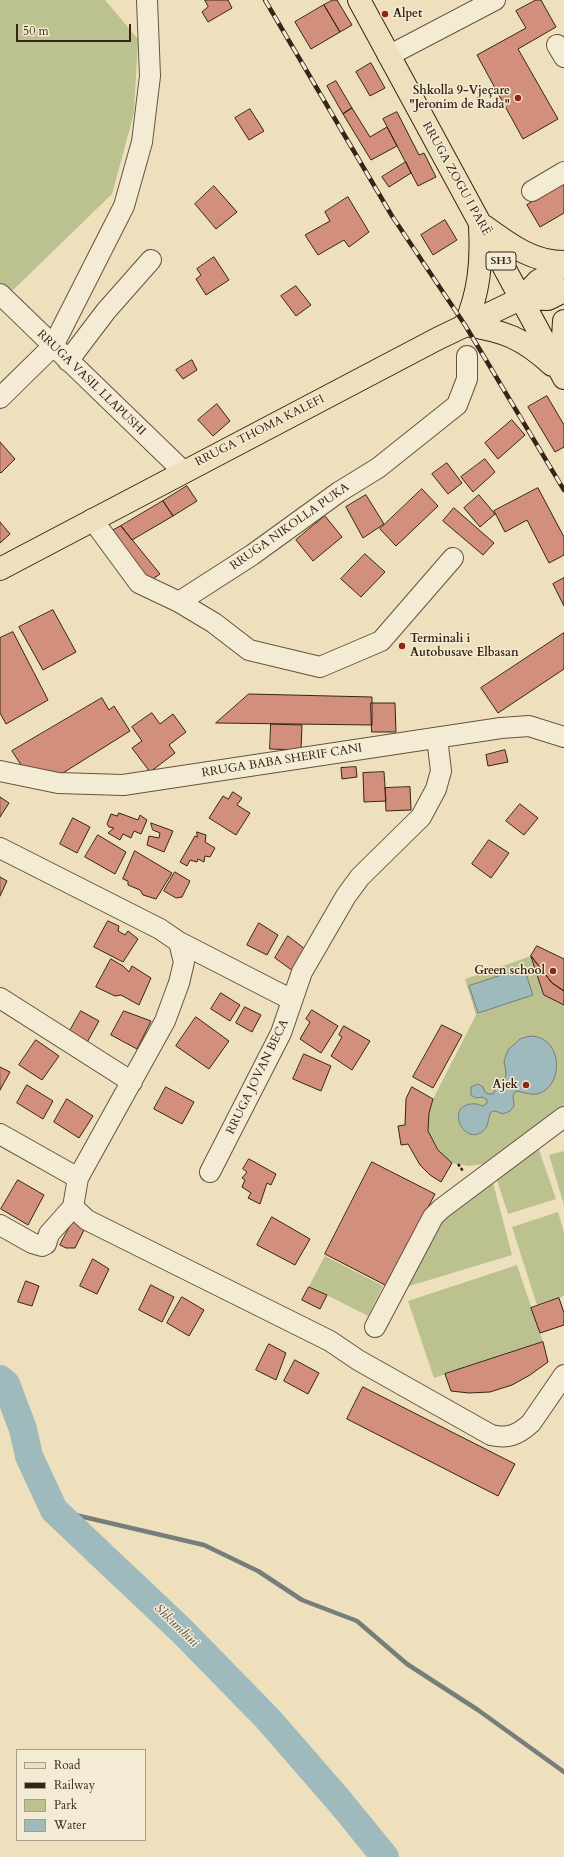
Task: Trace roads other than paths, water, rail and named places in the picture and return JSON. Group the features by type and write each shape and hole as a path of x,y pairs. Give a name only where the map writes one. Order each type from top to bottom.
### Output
{"main road":[{"name":"RRUGA ZOGU I PARË","path":"359,0 388,56 522,298 563,376"},
{"path":"480,224 527,254 549,261 564,262"},
{"path":"480,224 482,251 478,284 474,305 465,326 487,329 511,336 534,348 563,376"},
{"name":"RRUGA THOMA KALEFI","path":"0,569 183,471 522,298 538,281 564,267"},
{"name":"RRUGA THOMA KALEFI","path":"522,298 548,299 564,291"},
{"path":"563,376 564,321"}],"street":[{"path":"0,398 53,346 124,206 142,142 150,76 146,0"},
{"path":"388,56 495,0"},
{"path":"532,191 564,172"},
{"path":"68,361 106,311 151,260"},
{"name":"RRUGA VASIL LLAPUSHI","path":"0,294 183,471"},
{"name":"RRUGA NIKOLLA PUKA","path":"179,602 252,555 332,496 378,468 457,405 467,379 467,356"},
{"path":"92,519 139,583 179,602 214,624 249,650 320,667 381,641 453,558"},
{"name":"RRUGA BABA SHERIF CANI","path":"0,770 58,783 123,785 501,728 530,726 564,737"},
{"name":"RRUGA JOVAN BECA","path":"210,1172 281,1033 302,972 346,896 360,877 422,817 436,789 441,771 437,738"},
{"path":"0,848 141,919 179,942 292,1000"},
{"path":"0,1225 37,1245 42,1246 46,1244 49,1234 73,1207 78,1178 165,1021 174,998 184,962 179,942"},
{"path":"0,998 132,1082"},
{"path":"376,1327 434,1217 441,1209 564,1117"},
{"path":"0,1134 78,1178"},
{"path":"73,1207 87,1220 330,1342 372,1368 491,1435 508,1437 524,1429 531,1423 564,1375"}],"water":[{"path":"524,968 533,995 478,1013 469,986"},
{"name":"Ajek","path":"531,1036 542,1039 550,1045 555,1053 556,1073 552,1083 546,1090 537,1094 516,1091 513,1095 514,1106 510,1111 503,1114 495,1111 491,1112 485,1129 478,1134 471,1134 465,1131 461,1126 459,1112 463,1107 471,1104 483,1106 487,1103 487,1100 483,1097 476,1098 471,1095 471,1087 478,1084 483,1087 485,1092 493,1094 497,1086 505,1079 506,1073 504,1061 508,1050 520,1039"}],"waterway":[{"name":"Shkumbini","path":"0,1379 6,1384 23,1429 29,1456 54,1510 182,1631 268,1719 341,1803 385,1857"},
{"path":"54,1510 204,1545 258,1571 302,1600 357,1621 407,1664 478,1710 564,1772"}],"railway":[{"path":"265,0 392,216 465,325 564,490"}],"place":[{"name":"Alpet","path":"385,14"},
{"name":"Shkolla 9-Vjeçare \"Jeronim de Rada\"","path":"518,98"},
{"name":"Terminali i Autobusave Elbasan","path":"402,646"},
{"name":"Green school","path":"553,971"},
{"name":"Ajek","path":"526,1085"}]}
